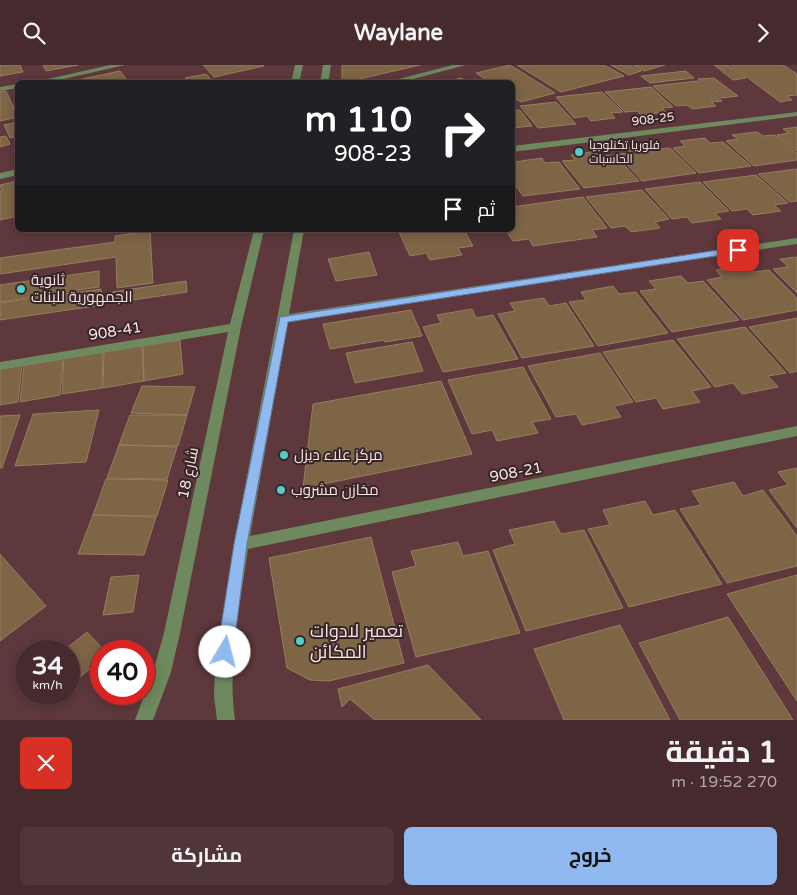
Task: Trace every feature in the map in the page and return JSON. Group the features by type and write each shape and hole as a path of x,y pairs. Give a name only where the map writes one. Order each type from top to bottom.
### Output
{"street":[{"path":"48,80 122,65"},
{"path":"296,80 299,65"},
{"path":"324,80 327,65"},
{"path":"399,80 462,65"},
{"path":"0,89 15,86"},
{"name":"908-25","path":"515,149 797,114"},
{"path":"0,176 15,174"},
{"name":"شارع 18","path":"144,720 162,672 172,633 235,327 259,232"},
{"path":"226,720 223,696 223,666 240,544 299,232"},
{"path":"283,319 797,241"},
{"name":"908-41","path":"0,366 235,327"},
{"name":"908-21","path":"240,544 797,431"}],"building":[{"path":"0,65 20,65 23,72 0,76"},
{"path":"43,65 78,65 46,71"},
{"path":"203,65 262,65 264,66 214,77"},
{"path":"342,65 420,65 355,80 342,80"},
{"path":"510,65 555,93 521,102 515,99 515,80 486,80 476,73"},
{"path":"517,65 604,65 624,76 561,92"},
{"path":"611,65 629,65 641,71 629,75"},
{"path":"633,65 665,65 644,71"},
{"path":"714,65 728,65 746,78 733,80"},
{"path":"731,65 783,65 797,74 797,95 787,96 792,100 780,102"},
{"path":"120,71 127,80 77,80"},
{"path":"686,71 694,78 650,83 641,76"},
{"path":"206,74 211,80 187,80 185,78"},
{"path":"714,78 738,96 721,98 698,79"},
{"path":"698,81 722,101 711,102 716,106 692,109 687,105 676,106 653,86"},
{"path":"651,87 673,107 662,108 666,112 641,115 637,111 625,112 605,92"},
{"path":"6,91 15,110 15,118 0,121 0,92"},
{"path":"602,92 623,112 611,113 615,118 591,121 587,116 574,118 556,97"},
{"path":"556,102 576,124 538,128 520,106"},
{"path":"520,110 532,126 515,128 515,111"},
{"path":"15,123 15,137 10,138 4,125"},
{"path":"797,127 797,151 777,135 789,133 783,129"},
{"path":"757,132 763,136 775,135 797,153 797,160 754,166 726,141 738,139 732,135"},
{"path":"6,136 10,144 0,147 0,137"},
{"path":"705,138 710,143 723,142 751,166 699,173 673,148 685,146 680,141"},
{"path":"652,145 657,149 670,148 696,173 642,181 618,154 631,153 626,148"},
{"path":"598,151 602,156 615,155 639,181 584,188 562,161 575,160 571,155"},
{"path":"542,158 545,163 559,162 580,189 523,196 515,184 515,168 518,167 515,162"},
{"path":"797,169 797,201 790,202 758,174"},
{"path":"756,175 788,203 774,205 781,211 753,215 747,209 732,211 703,182"},
{"path":"15,182 15,217 0,220 0,191 2,190 0,185"},
{"path":"700,182 729,211 715,213 721,219 692,223 687,217 672,219 645,189"},
{"path":"642,190 669,219 655,222 660,228 631,232 625,226 611,228 586,197"},
{"path":"583,197 607,228 592,230 597,237 533,246 529,239 513,241 507,232 515,232 515,207"},
{"path":"150,232 153,283 117,288 116,257 0,274 0,258 115,242 115,236"},
{"path":"399,232 465,232 473,246 458,248 462,255 430,260 426,253 410,256"},
{"path":"369,252 377,275 336,281 328,259"},
{"path":"797,257 797,293 773,269 788,267 780,259"},
{"path":"746,265 754,272 769,270 797,298 797,310 743,320 707,280 722,277 716,270"},
{"path":"99,271 99,287 0,302 0,285"},
{"path":"681,276 688,283 703,281 739,320 672,332 640,291 656,289 649,281"},
{"path":"186,281 187,292 112,303 112,292"},
{"path":"613,286 619,294 636,292 668,333 598,346 569,302 586,300 581,292"},
{"path":"101,289 102,305 0,320 0,303"},
{"path":"544,298 549,306 566,303 594,346 522,358 498,314 515,311 510,303"},
{"path":"472,309 476,318 493,315 518,359 443,372 423,327 441,323 437,315"},
{"path":"411,310 422,336 330,349 323,324"},
{"path":"797,318 797,371 790,373 749,327"},
{"path":"745,327 786,373 768,376 778,387 742,394 733,383 715,387 677,339"},
{"path":"180,340 183,374 144,381 143,346"},
{"path":"673,340 711,387 692,391 700,402 663,409 656,398 636,402 603,352"},
{"path":"412,342 423,371 355,383 346,353"},
{"path":"142,346 144,381 103,388 104,352"},
{"path":"103,352 102,388 62,394 64,358"},
{"path":"600,353 633,402 614,406 621,417 582,425 576,414 556,417 528,366"},
{"path":"63,359 60,395 20,402 24,365"},
{"path":"22,365 18,402 0,405 0,369"},
{"path":"523,367 551,419 532,422 538,433 497,441 492,430 472,434 448,380"},
{"path":"441,381 472,454 303,488 313,404"},
{"path":"142,386 195,387 187,415 131,413"},
{"path":"99,410 86,462 15,466 33,414"},
{"path":"20,415 2,468 0,468 0,416"},
{"path":"130,415 187,415 178,446 119,445"},
{"path":"119,445 177,447 167,479 107,478"},
{"path":"797,468 797,528 769,490 788,485 778,472"},
{"path":"106,479 168,480 157,516 93,515"},
{"path":"734,482 743,496 763,490 797,536 797,566 727,583 680,509 701,505 692,491"},
{"path":"645,501 653,515 675,510 722,584 629,607 588,529 610,525 603,510"},
{"path":"93,515 156,517 144,555 78,554"},
{"path":"554,521 561,534 584,530 623,608 526,631 493,550 515,544 509,530"},
{"path":"371,537 404,663 329,681 310,680 287,668 269,558"},
{"path":"458,542 463,556 488,551 520,633 416,657 392,572 416,566 411,551"},
{"path":"0,554 46,606 0,641"},
{"path":"139,575 133,612 103,615 111,577"},
{"path":"797,575 797,701 727,594"},
{"path":"728,617 793,720 680,720 639,643"},
{"path":"620,625 670,720 564,720 534,649"},
{"path":"87,632 95,640 90,640 90,669 80,677 80,640 77,640"},
{"path":"428,665 481,720 375,720 350,699 342,707 338,689"}],"place":[{"name":"فلوريا تكنلوجيا الحاسبات","path":"579,152"},
{"name":"ثانوية الجمهورية للبنات","path":"21,289"},
{"name":"مركز علاء ديزل","path":"284,455"},
{"name":"مخازن مشروب","path":"281,490"},
{"name":"تعمير لادوات المكائن","path":"300,641"}],"route":[{"path":"225,652 240,544 283,319 738,250"}]}
